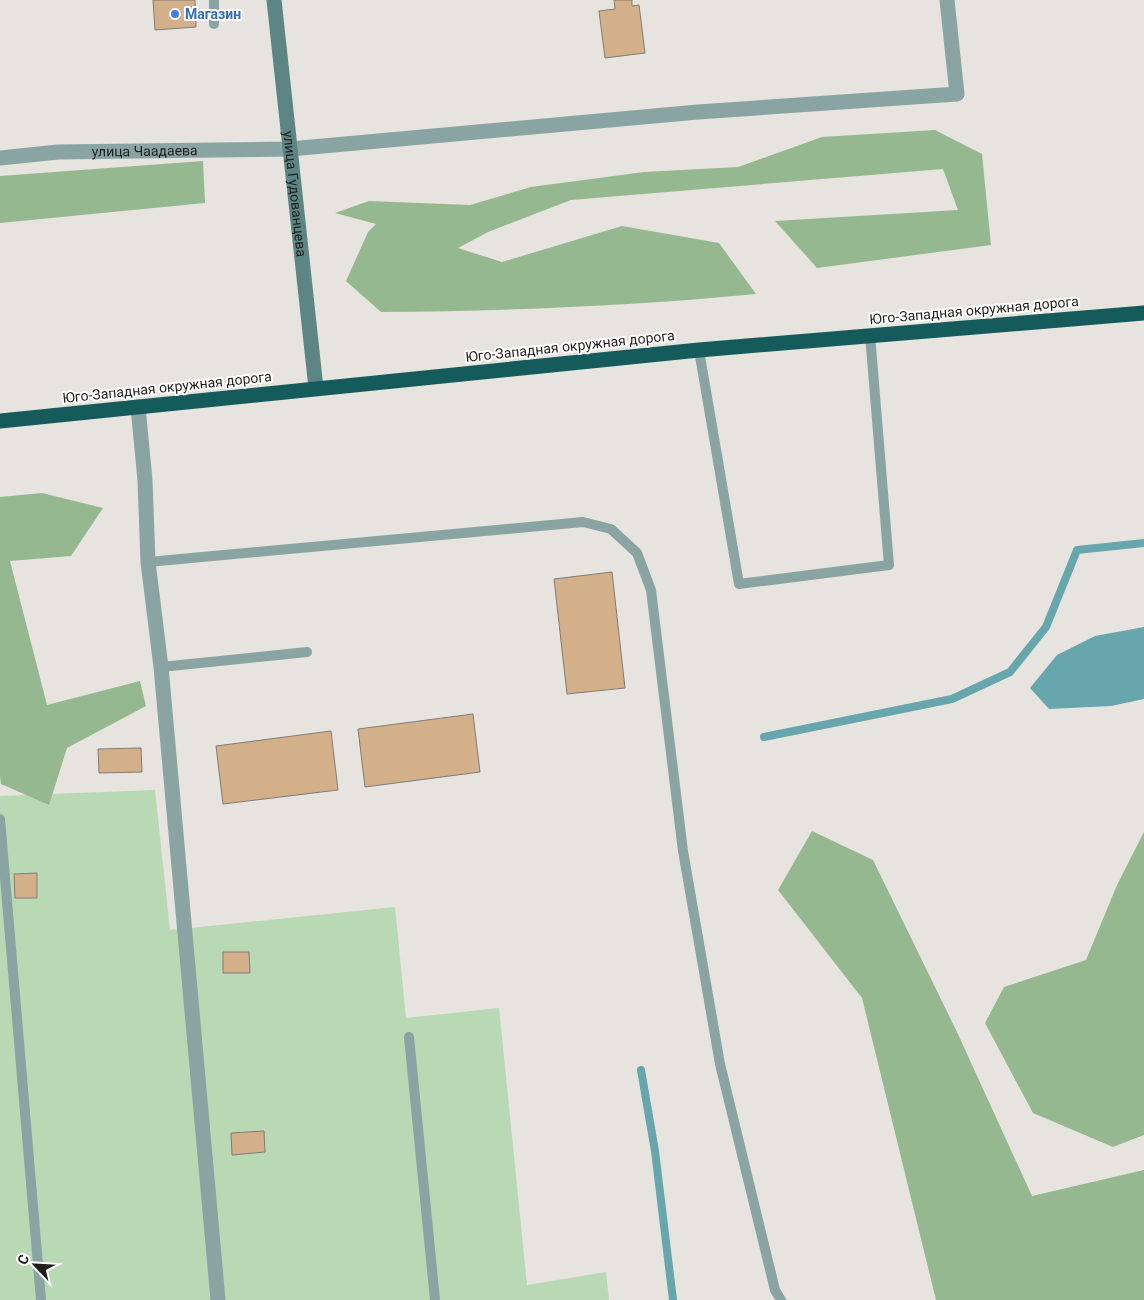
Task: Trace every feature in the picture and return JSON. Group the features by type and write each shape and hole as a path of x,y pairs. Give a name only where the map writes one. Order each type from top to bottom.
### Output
{"highway":[{"name":"Юго-Западная окружная дорога","path":"0,421 699,350 1144,313"}],"street":[{"name":"улица Гудованцева","path":"274,0 316,388"},
{"name":"улица Чаадаева","path":"0,158 58,152 290,149 698,112 957,94 947,0"},
{"path":"138,407 145,480 148,562 161,667 218,1300"}],"lane":[{"path":"214,0 214,24"},
{"path":"699,350 719,479 739,584 889,565 870,335"},
{"path":"148,562 583,522 612,529 637,553 651,590 683,851 720,1064 775,1290 781,1300"},
{"path":"161,667 307,652"},
{"path":"0,819 42,1300"},
{"path":"409,1037 435,1300"}],"green space":[{"path":"935,130 982,154 991,245 817,268 775,221 958,210 943,169 571,200 488,232 458,248 502,262 622,226 719,243 756,294 568,307 381,312 346,281 368,232 376,224 335,213 369,201 470,205 531,187 644,172 738,167 822,137"},
{"path":"203,161 205,203 0,223 0,176"},
{"path":"42,493 103,508 71,556 10,561 47,705 140,681 146,706 67,748 49,805 1,784 0,776 0,497"},
{"path":"155,790 170,930 395,907 406,1018 499,1008 527,1285 606,1272 609,1300 0,1300 0,796"},
{"path":"812,831 873,860 957,1032 1032,1196 1144,1170 1144,1300 936,1300 862,998 778,890"},
{"path":"1144,832 1144,1135 1113,1147 1033,1113 985,1023 1004,987 1086,960 1117,885"}],"water":[{"path":"1144,627 1144,699 1111,706 1049,709 1030,688 1057,655 1095,636"}],"building":[{"name":"Магазин","path":"153,0 195,0 196,27 155,30"},
{"path":"614,0 632,0 632,6 639,5 645,53 605,58 599,11 615,9"},
{"path":"612,572 625,688 567,694 554,579"},
{"path":"473,714 480,772 365,787 358,729"},
{"path":"331,731 338,790 223,804 216,746"},
{"path":"141,748 142,772 99,773 98,749"},
{"path":"37,873 37,898 15,898 14,874"},
{"path":"223,952 249,952 250,973 223,973"},
{"path":"264,1131 265,1152 232,1155 231,1133"}],"waterway":[{"path":"764,737 952,699 1010,672 1046,627 1077,550 1144,543"},
{"path":"641,1070 655,1151 673,1300"}],"place":[{"name":"Магазин","path":"175,14"}]}
